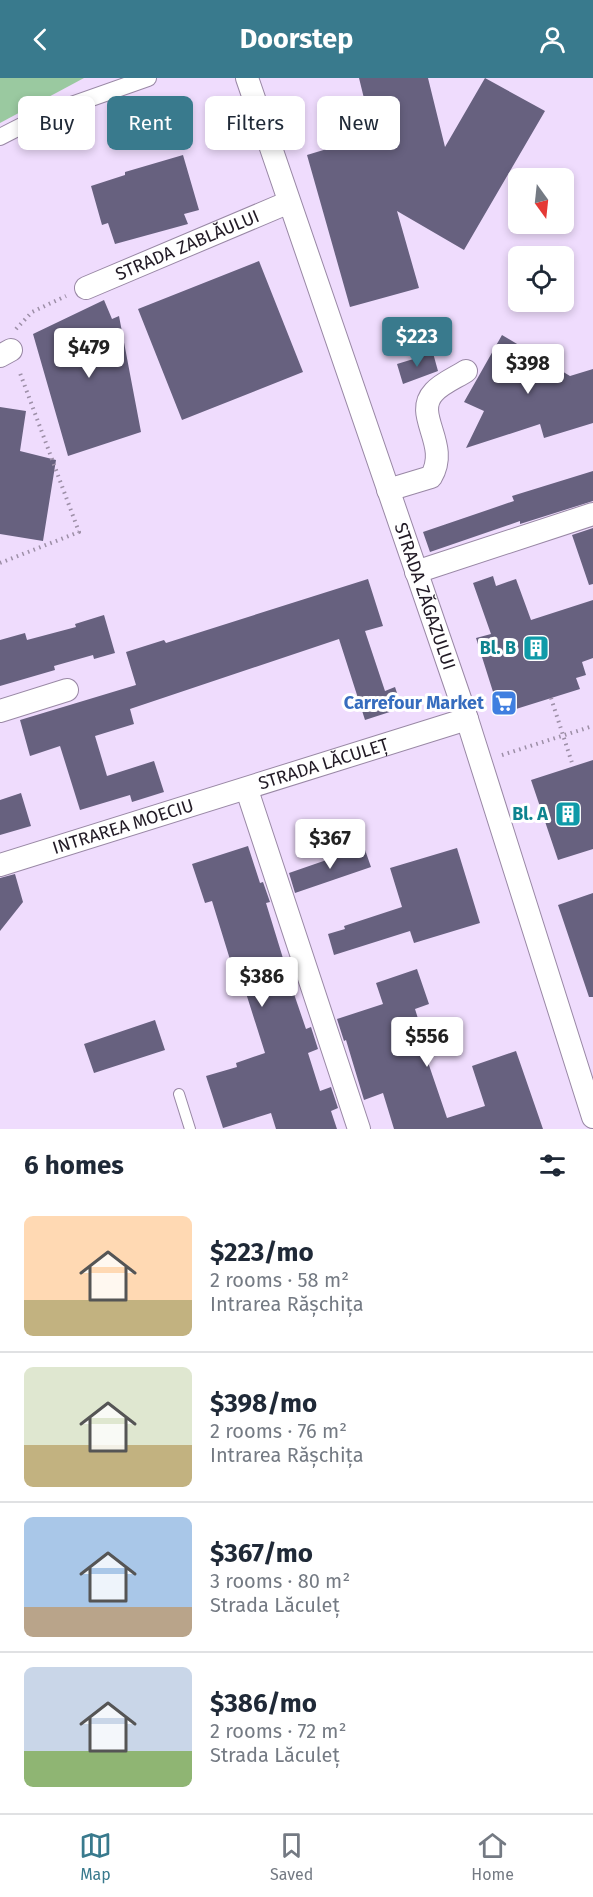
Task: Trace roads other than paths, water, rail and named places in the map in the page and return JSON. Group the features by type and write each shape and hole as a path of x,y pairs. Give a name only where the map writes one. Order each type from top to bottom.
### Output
{"street":[{"path":"0,137 43,115 148,78"},
{"name":"STRADA ZĂGAZULUI","path":"247,78 467,719 593,1117"},
{"name":"STRADA ZABLĂULUI","path":"86,288 288,203"},
{"path":"388,490 431,477 438,466 439,456 427,416 428,405 433,392 466,371"},
{"path":"416,572 593,514"},
{"path":"0,711 67,690"},
{"name":"STRADA LĂCULEȚ","path":"358,1129 248,790 467,719"},
{"name":"INTRAREA MOECIU","path":"0,865 248,790"}],"lane":[{"path":"179,1094 190,1129"}],"place":[{"name":"Bl. B","path":"536,648"},
{"name":"Carrefour Market","path":"504,703"},
{"name":"Bl. A","path":"568,814"}]}
